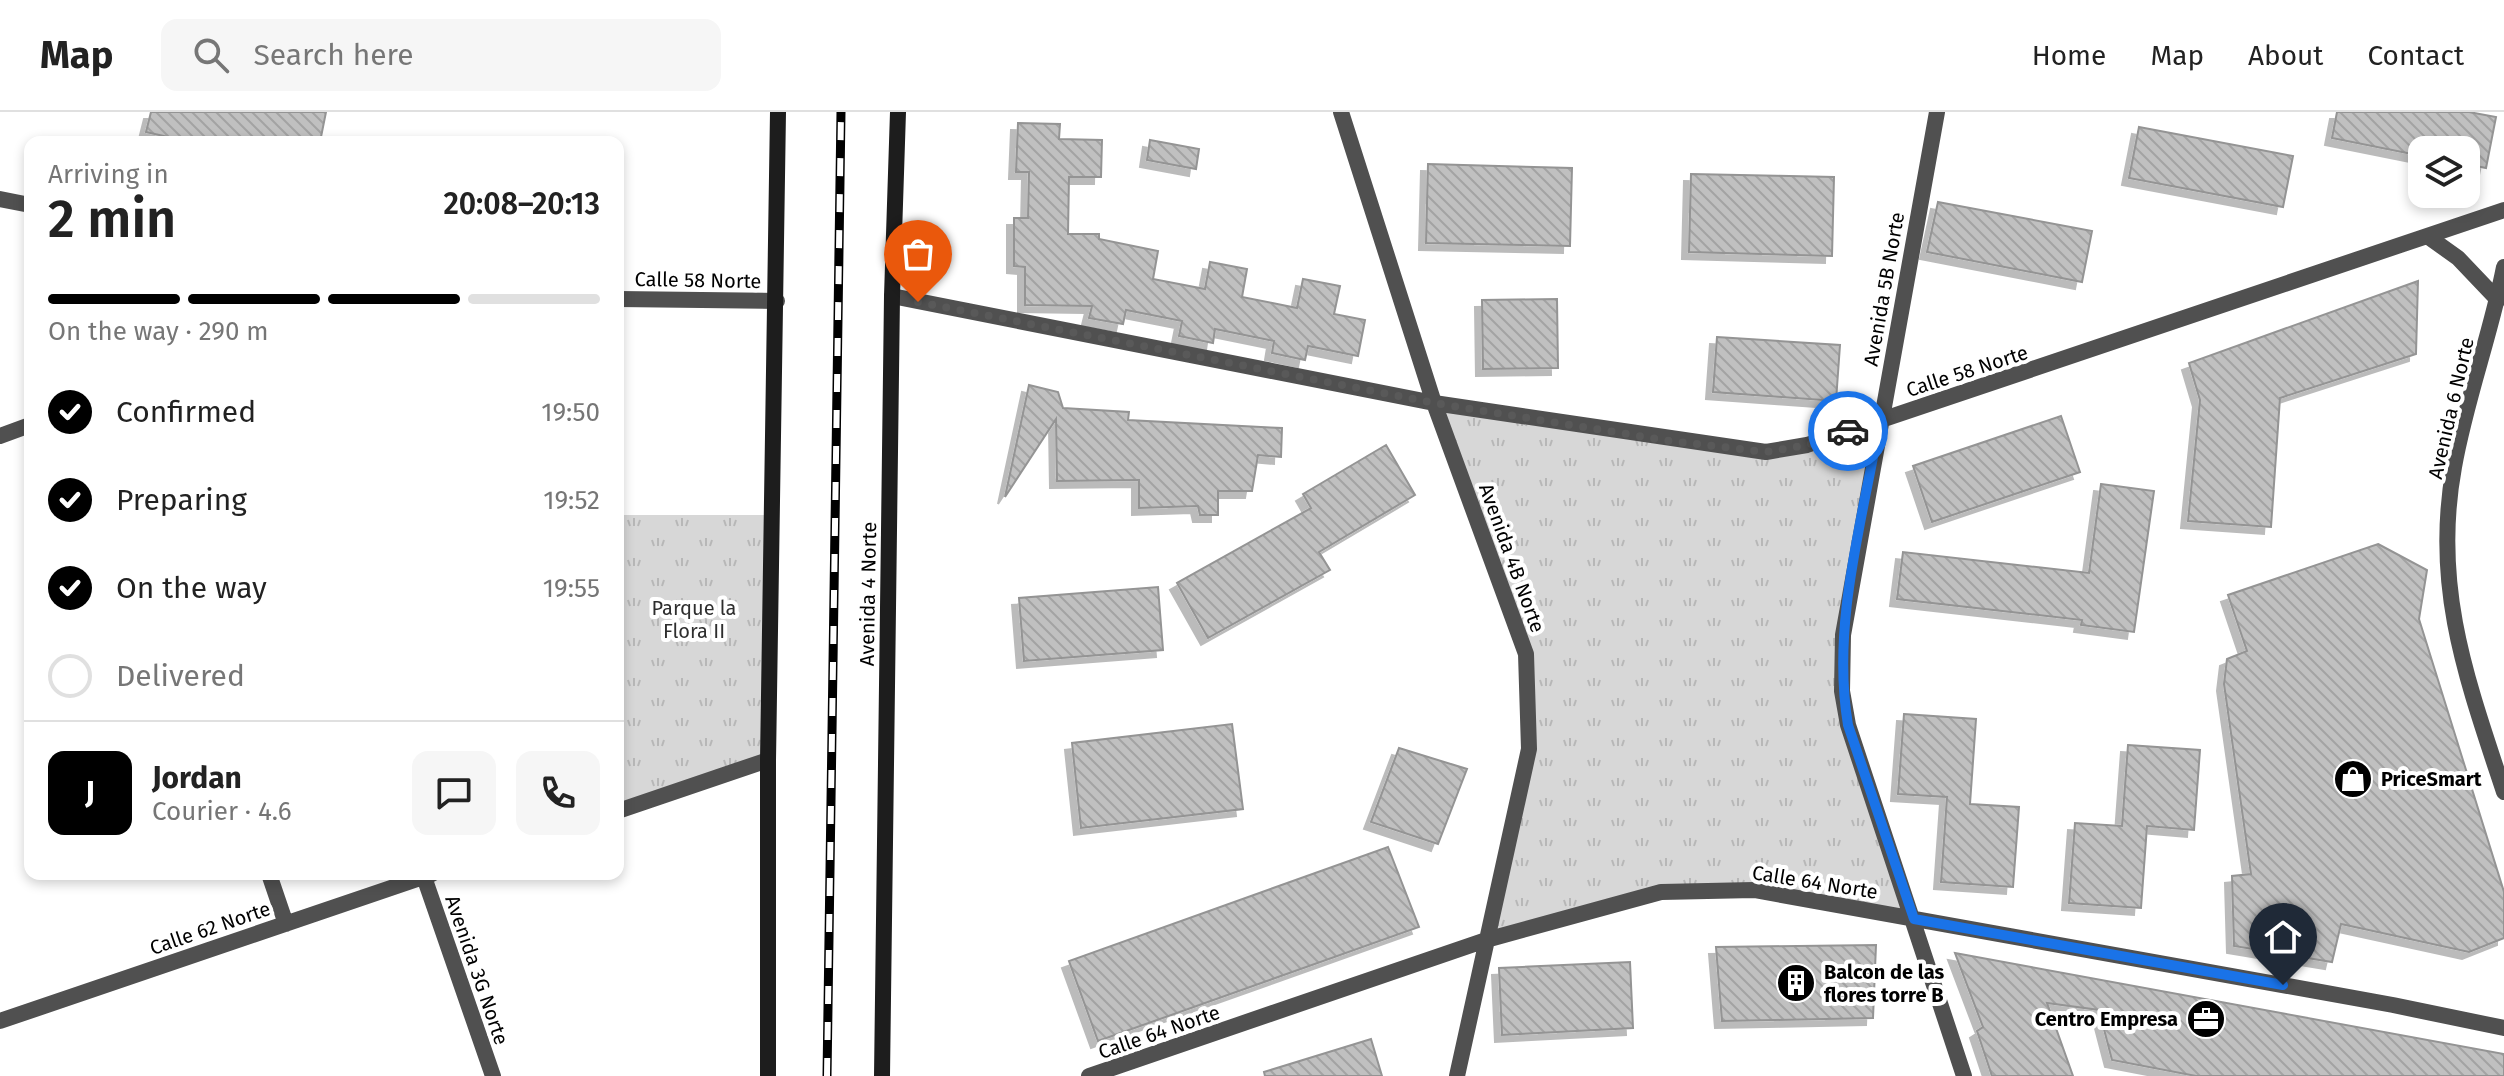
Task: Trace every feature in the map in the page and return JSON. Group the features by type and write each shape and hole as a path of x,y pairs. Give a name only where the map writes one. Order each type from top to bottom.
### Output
{"main road":[{"path":"768,1076 768,760 778,112"},
{"name":"Avenida 4 Norte","path":"882,1076 892,296 898,112"}],"street":[{"name":"Avenida 4B Norte","path":"1341,112 1434,403 1526,654 1529,749 1457,1076"},
{"name":"Avenida 5B Norte","path":"1937,112 1843,635 1842,691 1848,725 1964,1076"},
{"path":"0,199 24,204"},
{"name":"Calle 58 Norte","path":"892,296 1434,403 1766,452 1807,445 2430,238 2504,210"},
{"path":"2430,238 2458,258 2498,300"},
{"name":"Avenida 6 Norte","path":"2504,267 2454,466 2446,569 2459,656 2504,792"},
{"name":"Calle 58 Norte","path":"624,299 777,301"},
{"path":"0,436 24,427"},
{"path":"624,809 768,760"},
{"path":"271,880 286,924"},
{"name":"Calle 62 Norte","path":"0,1021 416,880"},
{"name":"Avenida 3G Norte","path":"429,880 493,1076"},
{"name":"Calle 64 Norte","path":"1089,1076 1486,940 1661,892 1695,888 1754,890 2393,1005 2504,1028"}],"green space":[{"path":"1434,403 1766,452 1880,420 1842,691 1914,919 1695,888 1486,940 1529,749 1526,654"},
{"name":"Parque la Flora II","path":"624,515 773,515 768,760 624,809"}],"building":[{"path":"151,112 326,112 321,136 164,136 146,132"},
{"path":"2337,112 2469,112 2496,117 2486,168 2480,167 2480,136 2408,136 2408,153 2332,138"},
{"path":"1018,123 1060,124 1059,139 1102,140 1101,177 1069,177 1068,234 1099,234 1099,239 1158,251 1153,279 1205,289 1210,262 1247,269 1242,297 1297,308 1303,279 1340,286 1334,314 1365,320 1358,356 1308,346 1305,360 1272,353 1274,341 1215,329 1213,343 1179,336 1182,321 1126,310 1123,324 1089,318 1092,306 1025,305 1025,267 1014,266 1014,218 1028,218 1029,172 1016,172"},
{"path":"2139,127 2293,156 2283,207 2129,178"},
{"path":"1150,140 1199,149 1196,169 1147,160"},
{"path":"1428,164 1572,168 1570,246 1426,243"},
{"path":"1691,174 1834,177 1832,256 1689,252"},
{"path":"1938,202 2092,231 2082,282 1927,252"},
{"path":"2418,281 2416,354 2280,398 2271,527 2188,521 2200,400 2189,363"},
{"path":"1557,299 1558,368 1483,369 1482,300"},
{"path":"1717,337 1840,345 1836,401 1713,392"},
{"path":"1029,385 1058,392 1063,408 1129,412 1128,420 1282,428 1281,457 1258,455 1252,491 1218,491 1218,515 1200,515 1198,506 1139,508 1139,480 1057,481 1056,419 1005,497"},
{"path":"2061,416 2080,472 1932,522 1913,466"},
{"path":"1386,445 1415,495 1319,552 1330,570 1208,638 1177,583 1311,508 1303,494"},
{"path":"2101,484 2154,491 2134,632 2081,625 2082,620 1897,599 1903,552 2089,573"},
{"name":"PriceSmart","path":"2378,544 2427,570 2419,619 2504,892 2504,938 2469,952 2341,924 2332,962 2234,946 2232,876 2251,874 2224,684 2227,659 2247,651 2228,595"},
{"path":"1158,587 1163,650 1024,661 1019,598"},
{"path":"1904,714 1976,719 1970,804 2019,807 2013,887 1941,882 1947,797 1898,794"},
{"path":"1232,724 1243,809 1081,828 1072,743"},
{"path":"2128,745 2200,750 2194,830 2147,826 2141,908 2069,903 2075,823 2122,826"},
{"path":"1399,748 1467,769 1438,844 1371,822"},
{"path":"1388,847 1419,927 1098,1041 1069,961"},
{"name":"Balcon de las flores torre B","path":"1876,945 1873,1018 1722,1021 1716,947"},
{"name":"Centro Empresa","path":"1955,953 2504,1054 2504,1076 2196,1076 2112,1060 2099,1010 2047,1003 2073,1076 1992,1076 1977,1031 1983,1027"},
{"path":"1630,962 1633,1028 1502,1035 1499,968"},
{"path":"1371,1039 1382,1076 1265,1076 1264,1072"}],"railway":[{"path":"827,1076 841,112"}],"way so far":[{"path":"918,302 1434,403 1670,441 1766,452 1807,445 1848,431"}],"place":[{"name":"PriceSmart","path":"2353,779"},
{"name":"Balcon de las flores torre B","path":"1796,983"},
{"name":"Centro Empresa","path":"2206,1019"}],"route":[{"path":"1848,431 1880,420 1843,635 1842,691 1848,725 1914,919 2283,985"}]}
